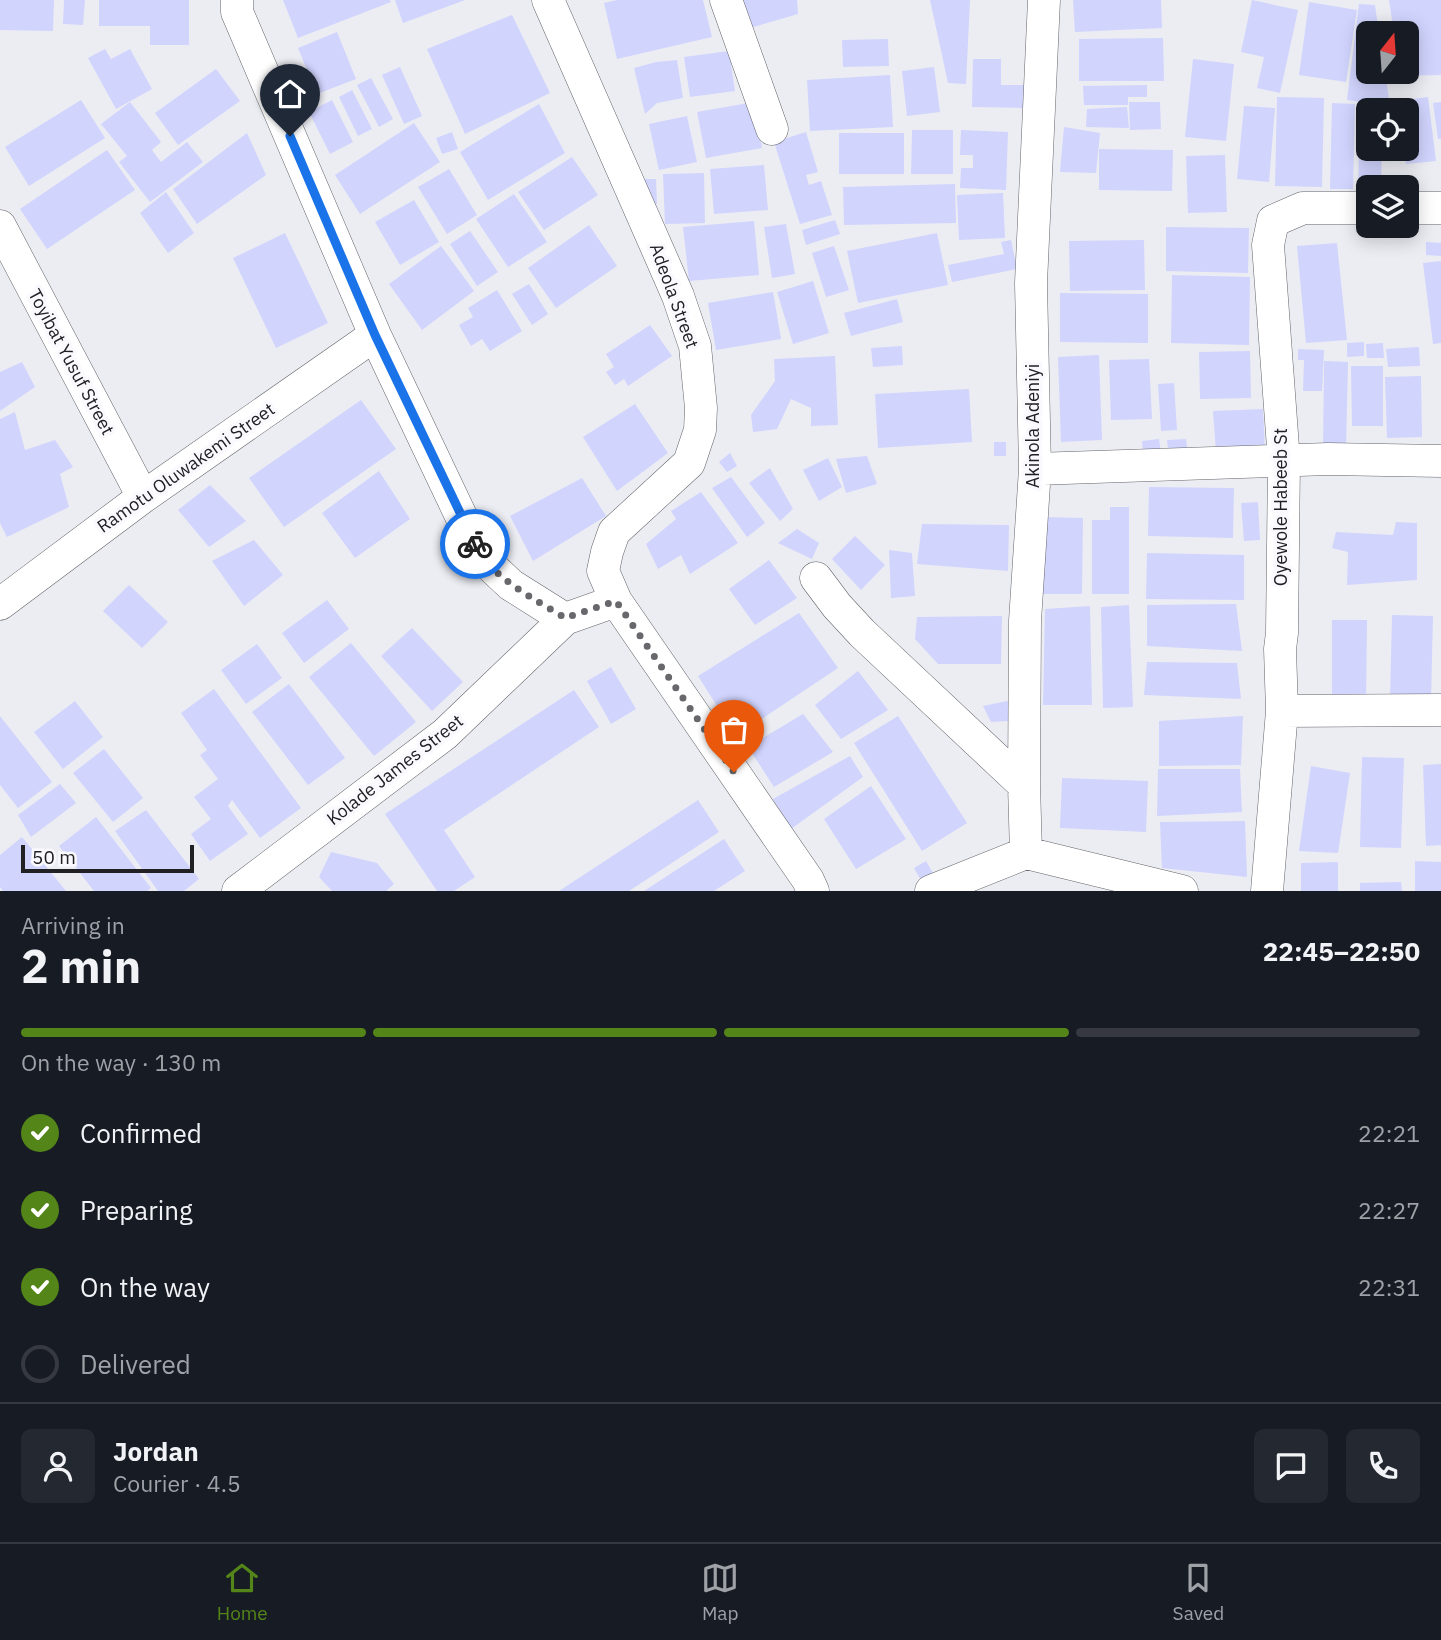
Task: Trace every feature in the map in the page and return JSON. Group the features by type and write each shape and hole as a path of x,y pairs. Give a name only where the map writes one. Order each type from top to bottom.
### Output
{"street":[{"path":"237,0 237,12 375,335 480,556 512,585 565,618"},
{"name":"Adeola Street","path":"548,0 678,296 695,346 701,408 700,430 689,463 614,533 603,571 616,601 813,891"},
{"path":"726,0 772,129"},
{"name":"Akinola Adeniyi","path":"1026,853 1025,621 1035,469 1031,283 1044,0"},
{"name":"Oyewole Habeeb St","path":"1267,891 1282,711 1280,649 1284,461 1268,245 1273,221 1303,208 1356,208"},
{"path":"1419,208 1441,208"},
{"name":"Toyibat Yusuf Street","path":"0,226 143,497"},
{"name":"Ramotu Oluwakemi Street","path":"0,604 143,497 375,335"},
{"path":"1035,469 1284,461 1441,461"},
{"path":"816,578 862,633 1024,785"},
{"name":"Kolade James Street","path":"238,891 445,734 565,618 616,601"},
{"path":"1282,711 1441,710"},
{"path":"931,891 1026,853 1182,891"}],"building":[{"path":"0,0 54,0 53,31 0,30"},
{"path":"64,0 85,0 83,25 63,24"},
{"path":"99,0 189,0 189,45 150,45 150,26 99,26"},
{"path":"283,0 390,0 391,2 298,38"},
{"path":"395,0 465,0 403,23"},
{"path":"617,0 703,0 712,37 617,59 604,3"},
{"path":"741,0 797,0 798,14 750,28"},
{"path":"930,0 970,0 966,84 948,83"},
{"path":"1073,0 1161,0 1162,28 1075,32"},
{"path":"1252,0 1298,10 1280,93 1257,88 1264,57 1241,52"},
{"path":"1389,0 1441,0 1441,75 1419,76 1419,21 1392,21"},
{"path":"1309,2 1357,10 1346,82 1299,75"},
{"path":"1359,4 1375,5 1377,21 1357,21"},
{"path":"512,15 550,93 465,134 427,49"},
{"path":"1356,28 1356,84 1387,84 1389,98 1347,100"},
{"path":"337,32 356,79 317,94 298,48"},
{"path":"1163,38 1164,81 1079,81 1079,39"},
{"path":"888,39 889,66 843,67 842,40"},
{"path":"105,49 111,59 130,49 152,89 116,109 88,58"},
{"path":"729,51 735,91 690,97 684,57"},
{"path":"973,59 1001,59 1001,85 1028,85 1027,108 972,107"},
{"path":"1193,59 1234,64 1226,141 1185,137"},
{"path":"677,60 683,98 657,103 645,114 634,68"},
{"path":"400,67 422,116 404,124 382,75"},
{"path":"934,67 940,112 907,116 902,71"},
{"path":"216,69 240,101 178,145 155,113"},
{"path":"890,75 893,127 810,131 807,80"},
{"path":"371,78 393,119 379,127 357,85"},
{"path":"1147,85 1147,97 1128,97 1128,105 1084,105 1083,86"},
{"path":"352,90 372,129 358,136 339,97"},
{"path":"1277,97 1324,98 1322,187 1275,186"},
{"path":"1428,97 1436,161 1406,164 1406,161 1419,161 1419,98"},
{"path":"81,100 105,138 29,186 5,147"},
{"path":"332,100 353,142 330,154 309,112"},
{"path":"130,102 161,142 152,150 161,162 187,142 203,162 150,202 119,162 127,156 101,124"},
{"path":"754,102 762,148 706,158 697,112"},
{"path":"1129,102 1160,102 1161,129 1130,130"},
{"path":"1441,102 1441,139 1438,139 1433,103"},
{"path":"1332,103 1355,104 1353,189 1330,189"},
{"path":"539,104 565,153 488,200 460,152"},
{"path":"1244,106 1275,108 1269,182 1237,179"},
{"path":"1127,107 1129,128 1086,127 1087,109"},
{"path":"687,116 697,162 659,170 649,124"},
{"path":"414,123 440,162 360,214 335,175"},
{"path":"1064,127 1100,133 1096,173 1060,172"},
{"path":"912,130 953,130 953,174 911,174"},
{"path":"961,130 1008,132 1006,190 960,188 961,168 973,168 973,155 960,155"},
{"path":"452,132 458,149 442,154 436,138"},
{"path":"806,132 818,172 806,175 809,185 821,181 832,215 800,224 774,142"},
{"path":"247,133 266,175 197,224 173,189"},
{"path":"839,133 904,133 904,174 839,174"},
{"path":"1099,149 1173,150 1172,191 1099,190"},
{"path":"107,150 135,190 47,249 20,209"},
{"path":"1225,155 1227,212 1188,213 1186,156"},
{"path":"572,157 598,195 544,230 518,192"},
{"path":"1359,161 1382,161 1381,175 1358,175"},
{"path":"764,165 768,210 714,214 710,169"},
{"path":"449,169 477,215 447,234 418,187"},
{"path":"704,173 705,223 665,224 663,174"},
{"path":"638,179 656,179 657,204 639,205"},
{"path":"955,184 956,223 844,225 843,187"},
{"path":"166,192 194,233 168,253 140,213"},
{"path":"1003,193 1005,238 959,240 957,195"},
{"path":"514,194 547,242 508,267 476,219"},
{"path":"414,200 439,242 400,265 375,222"},
{"path":"835,220 840,234 806,245 802,230"},
{"path":"754,221 759,275 689,281 683,227"},
{"path":"786,224 795,274 772,278 764,227"},
{"path":"589,225 617,266 556,308 528,268"},
{"path":"1166,227 1249,228 1248,273 1166,271"},
{"path":"470,231 498,272 477,286 450,244"},
{"path":"285,233 328,323 276,348 233,258"},
{"path":"937,233 948,285 858,303 847,251"},
{"path":"1011,240 1017,269 952,282 948,265 1004,254 1001,242"},
{"path":"1144,240 1145,290 1070,291 1069,241"},
{"path":"1426,242 1441,243 1441,256 1426,255"},
{"path":"1337,243 1347,340 1306,343 1297,246"},
{"path":"441,246 474,291 422,330 389,284"},
{"path":"834,246 849,290 826,297 812,253"},
{"path":"1441,261 1441,343 1433,344 1423,263"},
{"path":"1172,275 1250,277 1249,345 1171,343"},
{"path":"813,281 829,333 793,344 777,292"},
{"path":"529,284 548,314 532,325 512,294"},
{"path":"497,290 522,331 490,351 482,339 471,346 459,325 473,317 468,308"},
{"path":"773,292 781,339 716,350 708,303"},
{"path":"1060,293 1148,294 1148,343 1060,342"},
{"path":"897,299 903,322 851,336 844,313"},
{"path":"650,325 672,356 628,386 624,379 615,385 606,372 614,367 606,354"},
{"path":"1364,342 1364,356 1347,357 1347,343"},
{"path":"1383,343 1384,358 1367,358 1366,344"},
{"path":"902,346 903,365 873,367 871,348"},
{"path":"1419,347 1420,366 1388,367 1386,349"},
{"path":"1298,349 1324,350 1322,391 1303,391 1304,360 1298,360"},
{"path":"1250,351 1251,398 1200,399 1199,352"},
{"path":"1099,355 1102,440 1061,442 1058,357"},
{"path":"835,356 838,425 811,426 811,408 791,399 777,429 753,432 751,415 775,381 774,359"},
{"path":"1149,359 1152,419 1111,420 1109,360"},
{"path":"1324,361 1348,362 1346,451 1323,451"},
{"path":"22,362 35,387 0,411 0,372"},
{"path":"1351,366 1383,366 1383,426 1352,426"},
{"path":"1421,376 1422,437 1387,438 1385,377"},
{"path":"1174,383 1177,430 1161,431 1158,384"},
{"path":"969,389 972,442 878,448 875,394"},
{"path":"361,400 396,449 284,527 249,478"},
{"path":"635,404 668,453 617,491 583,437"},
{"path":"1263,409 1265,450 1216,452 1213,411"},
{"path":"15,412 25,450 55,440 73,467 60,474 69,507 7,537 0,523 0,419"},
{"path":"1159,439 1161,454 1143,455 1142,441"},
{"path":"1186,439 1188,456 1169,458 1167,440"},
{"path":"994,442 1006,442 1006,456 994,456"},
{"path":"730,453 737,466 727,472 719,462"},
{"path":"867,456 877,484 846,493 836,459"},
{"path":"828,458 842,487 819,501 803,470"},
{"path":"770,468 793,509 780,521 749,483"},
{"path":"379,471 410,519 355,558 322,513"},
{"path":"731,477 765,523 747,537 712,488"},
{"path":"582,478 606,516 533,561 510,516"},
{"path":"210,485 246,521 209,547 178,510"},
{"path":"1149,487 1234,488 1233,538 1148,536"},
{"path":"701,492 738,543 690,574 681,555 658,569 646,544 676,519 671,511"},
{"path":"1258,502 1260,540 1244,541 1241,503"},
{"path":"1110,507 1129,507 1129,594 1092,594 1092,520 1110,520"},
{"path":"1042,517 1083,518 1082,594 1041,594"},
{"path":"1396,522 1417,523 1417,580 1347,585 1348,552 1332,548 1336,532 1393,535"},
{"path":"922,524 1009,525 1008,571 917,564"},
{"path":"797,529 819,543 812,559 778,543"},
{"path":"855,536 885,565 861,590 832,559"},
{"path":"254,540 283,575 244,606 212,561"},
{"path":"889,550 912,553 915,596 891,598"},
{"path":"1147,553 1244,555 1244,600 1146,599"},
{"path":"769,560 797,598 755,625 729,589"},
{"path":"129,585 168,622 142,648 103,611"},
{"path":"327,600 349,629 304,663 282,633"},
{"path":"1236,604 1242,651 1147,646 1147,605"},
{"path":"1129,605 1133,707 1103,708 1101,607"},
{"path":"1090,606 1092,705 1043,705 1045,609"},
{"path":"799,613 838,668 736,736 698,676"},
{"path":"1392,615 1433,616 1431,701 1390,700"},
{"path":"1002,616 1001,664 938,664 915,639 917,617"},
{"path":"1332,620 1367,620 1366,705 1332,704"},
{"path":"412,628 463,682 432,711 381,656"},
{"path":"351,643 416,722 374,756 309,677"},
{"path":"257,644 282,678 246,704 221,670"},
{"path":"1147,662 1237,663 1241,699 1144,695"},
{"path":"611,667 636,709 611,724 587,681"},
{"path":"858,671 888,710 841,739 815,705"},
{"path":"289,684 345,758 308,785 252,712"},
{"path":"214,689 301,808 260,838 232,800 228,806 248,834 210,861 191,834 211,819 194,797 218,779 200,755 207,750 181,713"},
{"path":"574,690 599,727 444,830 475,877 454,891 437,891 385,814"},
{"path":"1017,699 1022,720 991,722 983,706"},
{"path":"75,701 103,737 63,769 34,732"},
{"path":"803,714 833,752 774,787 748,747"},
{"path":"0,716 52,782 18,808 0,785"},
{"path":"898,716 967,823 922,851 854,743"},
{"path":"1243,716 1241,765 1159,766 1159,721"},
{"path":"104,749 143,798 113,822 73,773"},
{"path":"850,756 863,777 791,829 773,799"},
{"path":"1362,757 1404,758 1401,848 1360,847"},
{"path":"1441,764 1441,845 1426,846 1423,765"},
{"path":"1311,766 1350,773 1338,853 1299,851"},
{"path":"1158,769 1240,769 1242,812 1157,816"},
{"path":"1062,778 1148,781 1146,832 1060,828"},
{"path":"60,784 76,803 31,837 18,815"},
{"path":"871,786 906,839 856,869 824,819"},
{"path":"698,800 719,832 629,891 559,891"},
{"path":"146,810 199,879 184,891 158,891 115,831"},
{"path":"96,817 151,888 147,891 94,891 59,846"},
{"path":"1245,821 1247,877 1162,868 1160,822"},
{"path":"22,837 66,891 3,891 0,887 0,855"},
{"path":"724,839 745,871 714,891 644,891"},
{"path":"331,852 377,863 394,884 386,891 332,891 319,877"},
{"path":"926,861 934,875 922,882 914,868"},
{"path":"1415,861 1441,862 1441,891 1415,891"},
{"path":"1338,862 1338,891 1301,891 1301,863"},
{"path":"1401,882 1402,891 1360,891 1360,883"}],"way so far":[{"path":"475,544 480,556 512,585 565,618 616,601 734,772"}],"route":[{"path":"290,136 375,335 475,544"}]}
